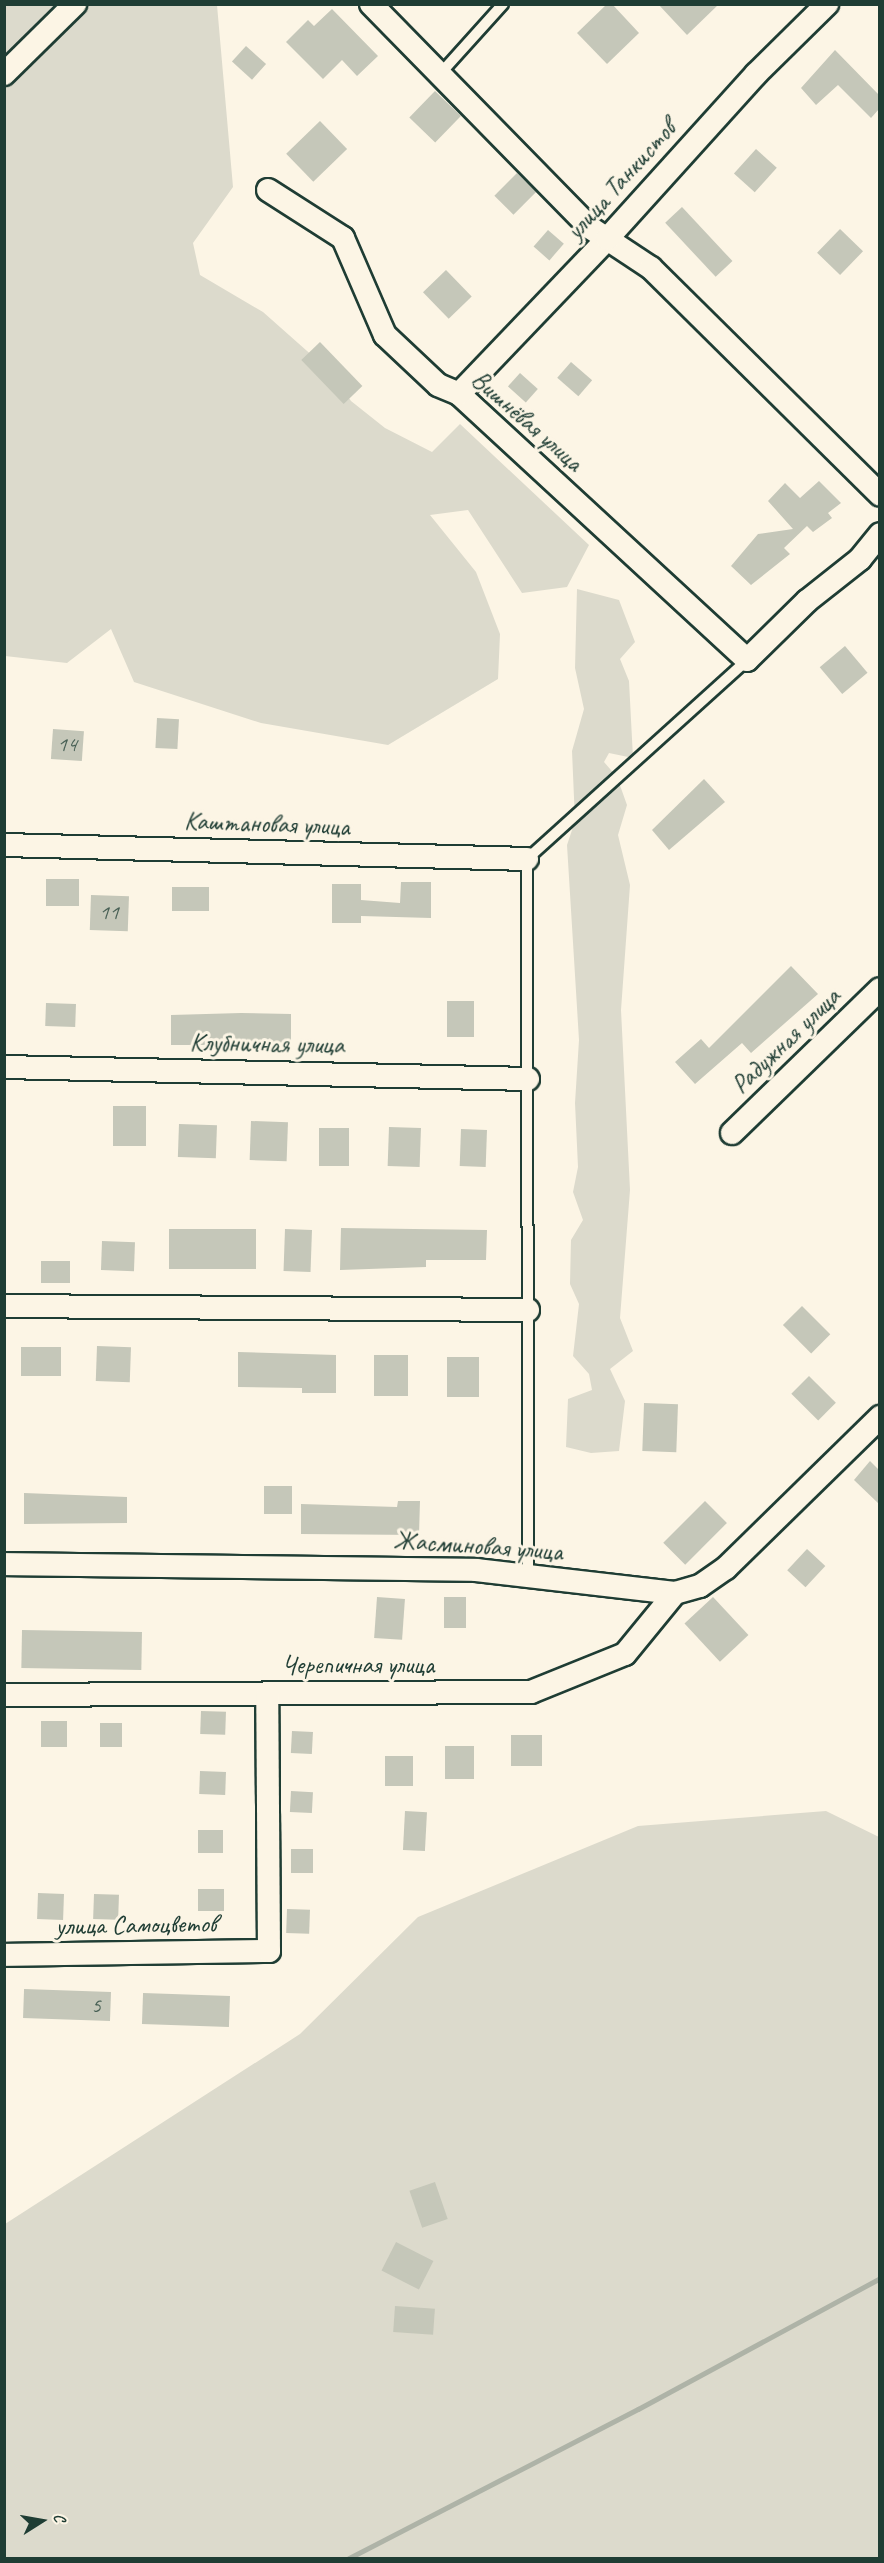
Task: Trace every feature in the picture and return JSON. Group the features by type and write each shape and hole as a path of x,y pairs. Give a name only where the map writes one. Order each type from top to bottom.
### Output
{"street":[{"path":"4,74 75,4"},
{"path":"371,4 589,227 651,268 879,495"},
{"name":"улица Танкистов","path":"459,394 607,239 756,74 826,4"},
{"name":"Вишнёвая улица","path":"268,190 343,238 385,335 438,385 459,394 747,660"},
{"path":"747,660 807,601 860,559 879,534"},
{"name":"Каштановая улица","path":"4,845 527,859"},
{"name":"Радужная улица","path":"732,1134 879,989"},
{"name":"Клубничная улица","path":"4,1067 528,1079"},
{"path":"4,1306 528,1310"},
{"name":"Жасминовая улица","path":"4,1564 476,1570 675,1593 700,1586 726,1568 879,1417"},
{"name":"Черепичная улица","path":"4,1695 531,1692 625,1653 675,1593"},
{"name":"улица Самоцветов","path":"4,1955 269,1951 267,1694"}],"lane":[{"path":"440,74 502,4"},
{"path":"528,1576 527,859 747,660"}],"shaded area":[{"path":"5,5 217,5 233,187 193,243 200,275 263,312 333,374 351,401 385,428 432,452 460,424 589,545 567,587 522,593 468,510 430,515 476,572 500,634 498,679 388,745 261,723 134,682 111,629 67,663 5,656"},
{"path":"577,589 619,600 635,642 620,659 629,681 633,758 609,753 604,762 617,777 627,805 618,835 630,885 621,1010 630,1190 620,1318 633,1351 610,1369 625,1401 619,1451 591,1453 566,1447 568,1399 592,1390 589,1374 573,1356 579,1304 570,1284 571,1240 583,1220 573,1192 578,1167 575,1103 579,1040 567,845 575,821 572,751 584,709 575,668"},
{"path":"826,1811 879,1837 879,2558 5,2558 5,2224 300,2034 418,1917 638,1826"}],"building":[{"path":"607,4 612,4 639,33 607,64 577,33"},
{"path":"658,4 719,4 687,35"},
{"path":"332,9 378,56 357,76 342,60 323,79 286,42 308,20 314,26"},
{"path":"246,46 266,64 252,80 232,62"},
{"path":"835,50 879,95 879,109 871,118 838,85 816,105 801,88"},
{"path":"435,91 461,116 435,143 409,118"},
{"path":"320,121 347,149 313,182 286,154"},
{"path":"756,149 777,168 755,192 734,174"},
{"path":"517,173 536,192 513,215 494,196"},
{"path":"682,207 732,261 716,277 665,223"},
{"path":"840,229 863,251 840,275 817,253"},
{"path":"548,230 564,244 549,260 534,247"},
{"path":"446,270 472,297 449,319 423,292"},
{"path":"320,342 362,386 344,404 301,360"},
{"path":"571,362 592,380 578,396 557,378"},
{"path":"520,373 538,389 526,402 508,386"},
{"path":"819,481 841,503 828,513 832,518 813,532 807,526 784,548 790,554 751,585 731,566 758,534 793,529 768,501 785,483 800,498"},
{"path":"845,646 867,673 842,694 820,667"},
{"path":"157,718 179,719 177,749 155,748"},
{"path":"53,729 84,731 82,761 51,759"},
{"path":"704,779 725,802 669,850 652,830"},
{"path":"46,879 79,879 79,906 46,906"},
{"path":"401,882 431,882 431,918 361,916 361,923 332,923 332,884 361,884 361,900 400,903"},
{"path":"172,887 209,887 209,911 172,911"},
{"path":"91,895 129,896 128,931 90,930"},
{"path":"791,966 818,994 751,1053 742,1043 695,1084 675,1062 701,1039 709,1048"},
{"path":"447,1001 474,1001 474,1037 447,1037"},
{"path":"46,1003 76,1004 75,1027 45,1026"},
{"path":"291,1014 291,1045 171,1045 171,1015"},
{"path":"113,1106 146,1106 146,1146 113,1146"},
{"path":"251,1121 288,1122 287,1161 250,1160"},
{"path":"179,1124 217,1125 216,1158 178,1157"},
{"path":"389,1127 421,1128 420,1167 388,1166"},
{"path":"319,1128 349,1128 349,1166 319,1166"},
{"path":"461,1129 487,1130 486,1167 460,1166"},
{"path":"341,1228 487,1230 486,1260 426,1260 426,1267 340,1270"},
{"path":"169,1229 256,1229 256,1269 169,1269"},
{"path":"285,1229 312,1230 311,1272 284,1271"},
{"path":"102,1241 135,1242 134,1271 101,1270"},
{"path":"41,1261 70,1261 70,1283 41,1283"},
{"path":"802,1306 830,1334 811,1353 783,1325"},
{"path":"97,1346 131,1347 130,1382 96,1381"},
{"path":"21,1347 61,1347 61,1376 21,1376"},
{"path":"238,1352 336,1355 336,1393 302,1393 302,1388 238,1387"},
{"path":"374,1355 408,1355 408,1396 374,1396"},
{"path":"447,1357 479,1357 479,1397 447,1397"},
{"path":"809,1376 836,1403 818,1421 791,1394"},
{"path":"644,1403 678,1404 676,1452 642,1451"},
{"path":"870,1461 879,1470 879,1504 854,1480"},
{"path":"264,1486 292,1486 292,1514 264,1514"},
{"path":"24,1493 127,1497 127,1523 24,1524"},
{"path":"398,1501 420,1501 419,1535 301,1534 301,1504 397,1507"},
{"path":"705,1501 727,1523 685,1565 663,1543"},
{"path":"807,1549 825,1566 806,1587 787,1570"},
{"path":"377,1597 405,1599 402,1640 374,1638"},
{"path":"444,1597 466,1597 466,1628 444,1628"},
{"path":"713,1597 748,1635 720,1662 684,1624"},
{"path":"22,1630 142,1632 141,1670 21,1668"},
{"path":"201,1711 226,1712 225,1735 200,1734"},
{"path":"41,1721 67,1721 67,1747 41,1747"},
{"path":"100,1723 122,1723 122,1747 100,1747"},
{"path":"292,1731 313,1732 312,1754 291,1753"},
{"path":"511,1735 542,1735 542,1766 511,1766"},
{"path":"445,1746 474,1746 474,1779 445,1779"},
{"path":"385,1756 413,1756 413,1786 385,1786"},
{"path":"200,1771 226,1772 225,1795 199,1794"},
{"path":"291,1791 313,1792 312,1813 290,1812"},
{"path":"405,1811 427,1812 425,1851 403,1850"},
{"path":"198,1830 223,1830 223,1853 198,1853"},
{"path":"291,1849 313,1849 313,1873 291,1873"},
{"path":"198,1889 224,1889 224,1911 198,1911"},
{"path":"38,1893 64,1894 63,1920 37,1919"},
{"path":"94,1894 119,1895 118,1920 93,1919"},
{"path":"287,1909 310,1910 309,1934 286,1933"},
{"path":"24,1989 111,1992 110,2021 23,2018"},
{"path":"143,1993 230,1996 229,2027 142,2024"},
{"path":"435,2182 448,2219 422,2228 409,2191"},
{"path":"396,2242 433,2261 419,2290 381,2271"},
{"path":"395,2306 435,2309 433,2335 393,2332"}],"waterway":[{"path":"349,2558 638,2409 880,2278"}]}
